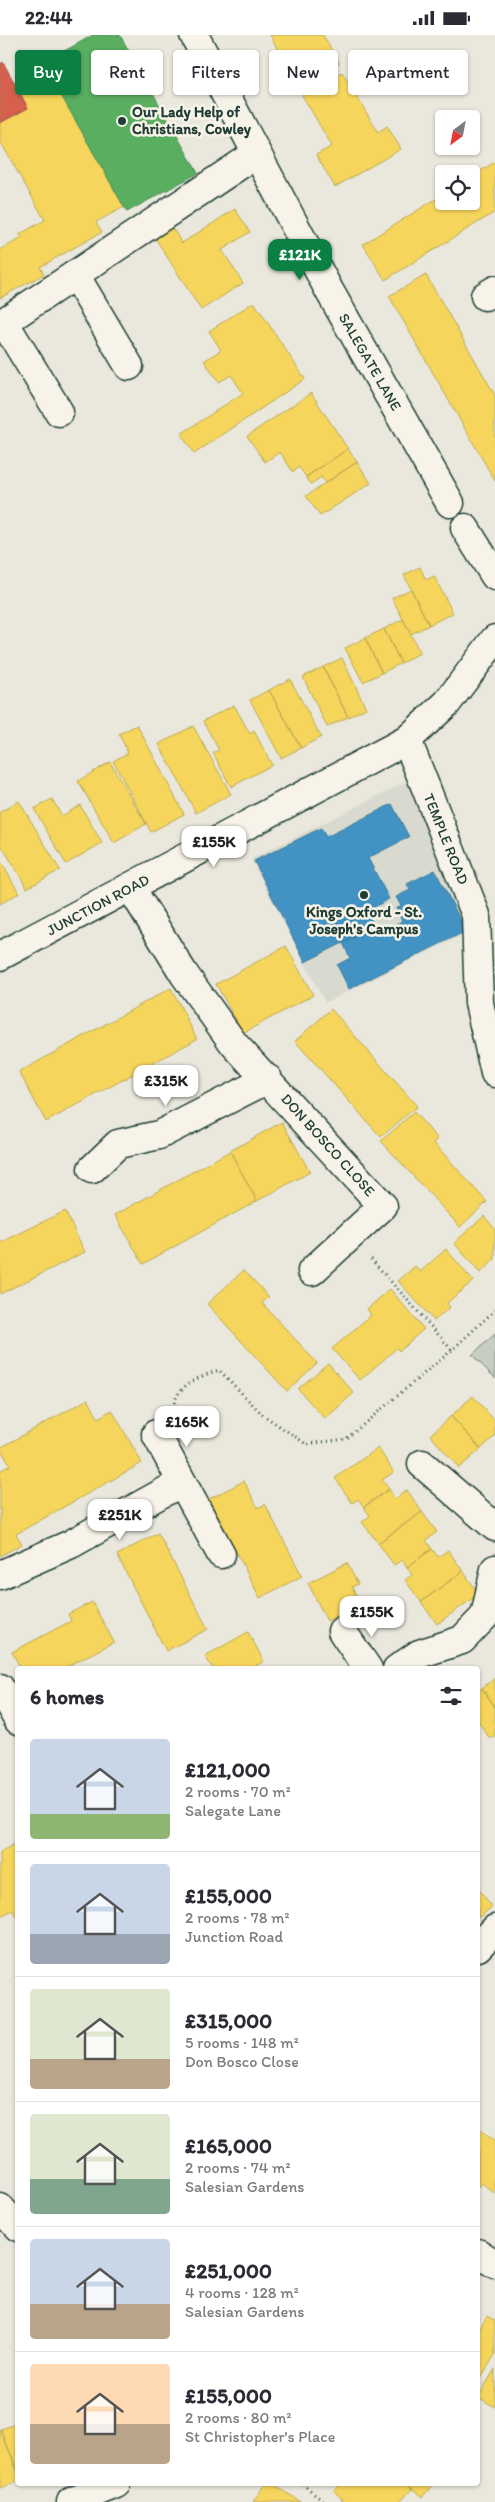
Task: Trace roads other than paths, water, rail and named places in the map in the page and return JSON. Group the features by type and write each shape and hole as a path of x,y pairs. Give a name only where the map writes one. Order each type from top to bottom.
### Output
{"street":[{"name":"SALEGATE LANE","path":"194,35 330,292 450,503"},
{"path":"59,412 4,322 256,154"},
{"path":"75,275 129,366"},
{"path":"465,528 495,576"},
{"path":"407,740 447,703 495,639"},
{"name":"JUNCTION ROAD","path":"0,956 407,740"},
{"name":"TEMPLE ROAD","path":"407,740 476,915 495,1073"},
{"name":"DON BOSCO CLOSE","path":"131,888 195,989 234,1043 383,1206 312,1271"},
{"path":"92,1169 118,1143 159,1135 268,1079"},
{"path":"156,1434 221,1554"},
{"path":"422,1464 495,1527"},
{"path":"0,1575 71,1544 182,1482"},
{"path":"401,1666 419,1654 462,1640 484,1616 495,1569"},
{"path":"342,1631 366,1666"},
{"path":"0,1688 15,1715"},
{"path":"480,1945 495,1929"},
{"path":"0,2208 15,2224"},
{"path":"480,2254 495,2264"},
{"path":"72,2502 111,2486"}],"place":[{"name":"Our Lady Help of Christians, Cowley","path":"122,121"},
{"name":"Kings Oxford - St. Joseph's Campus","path":"364,895"}]}
